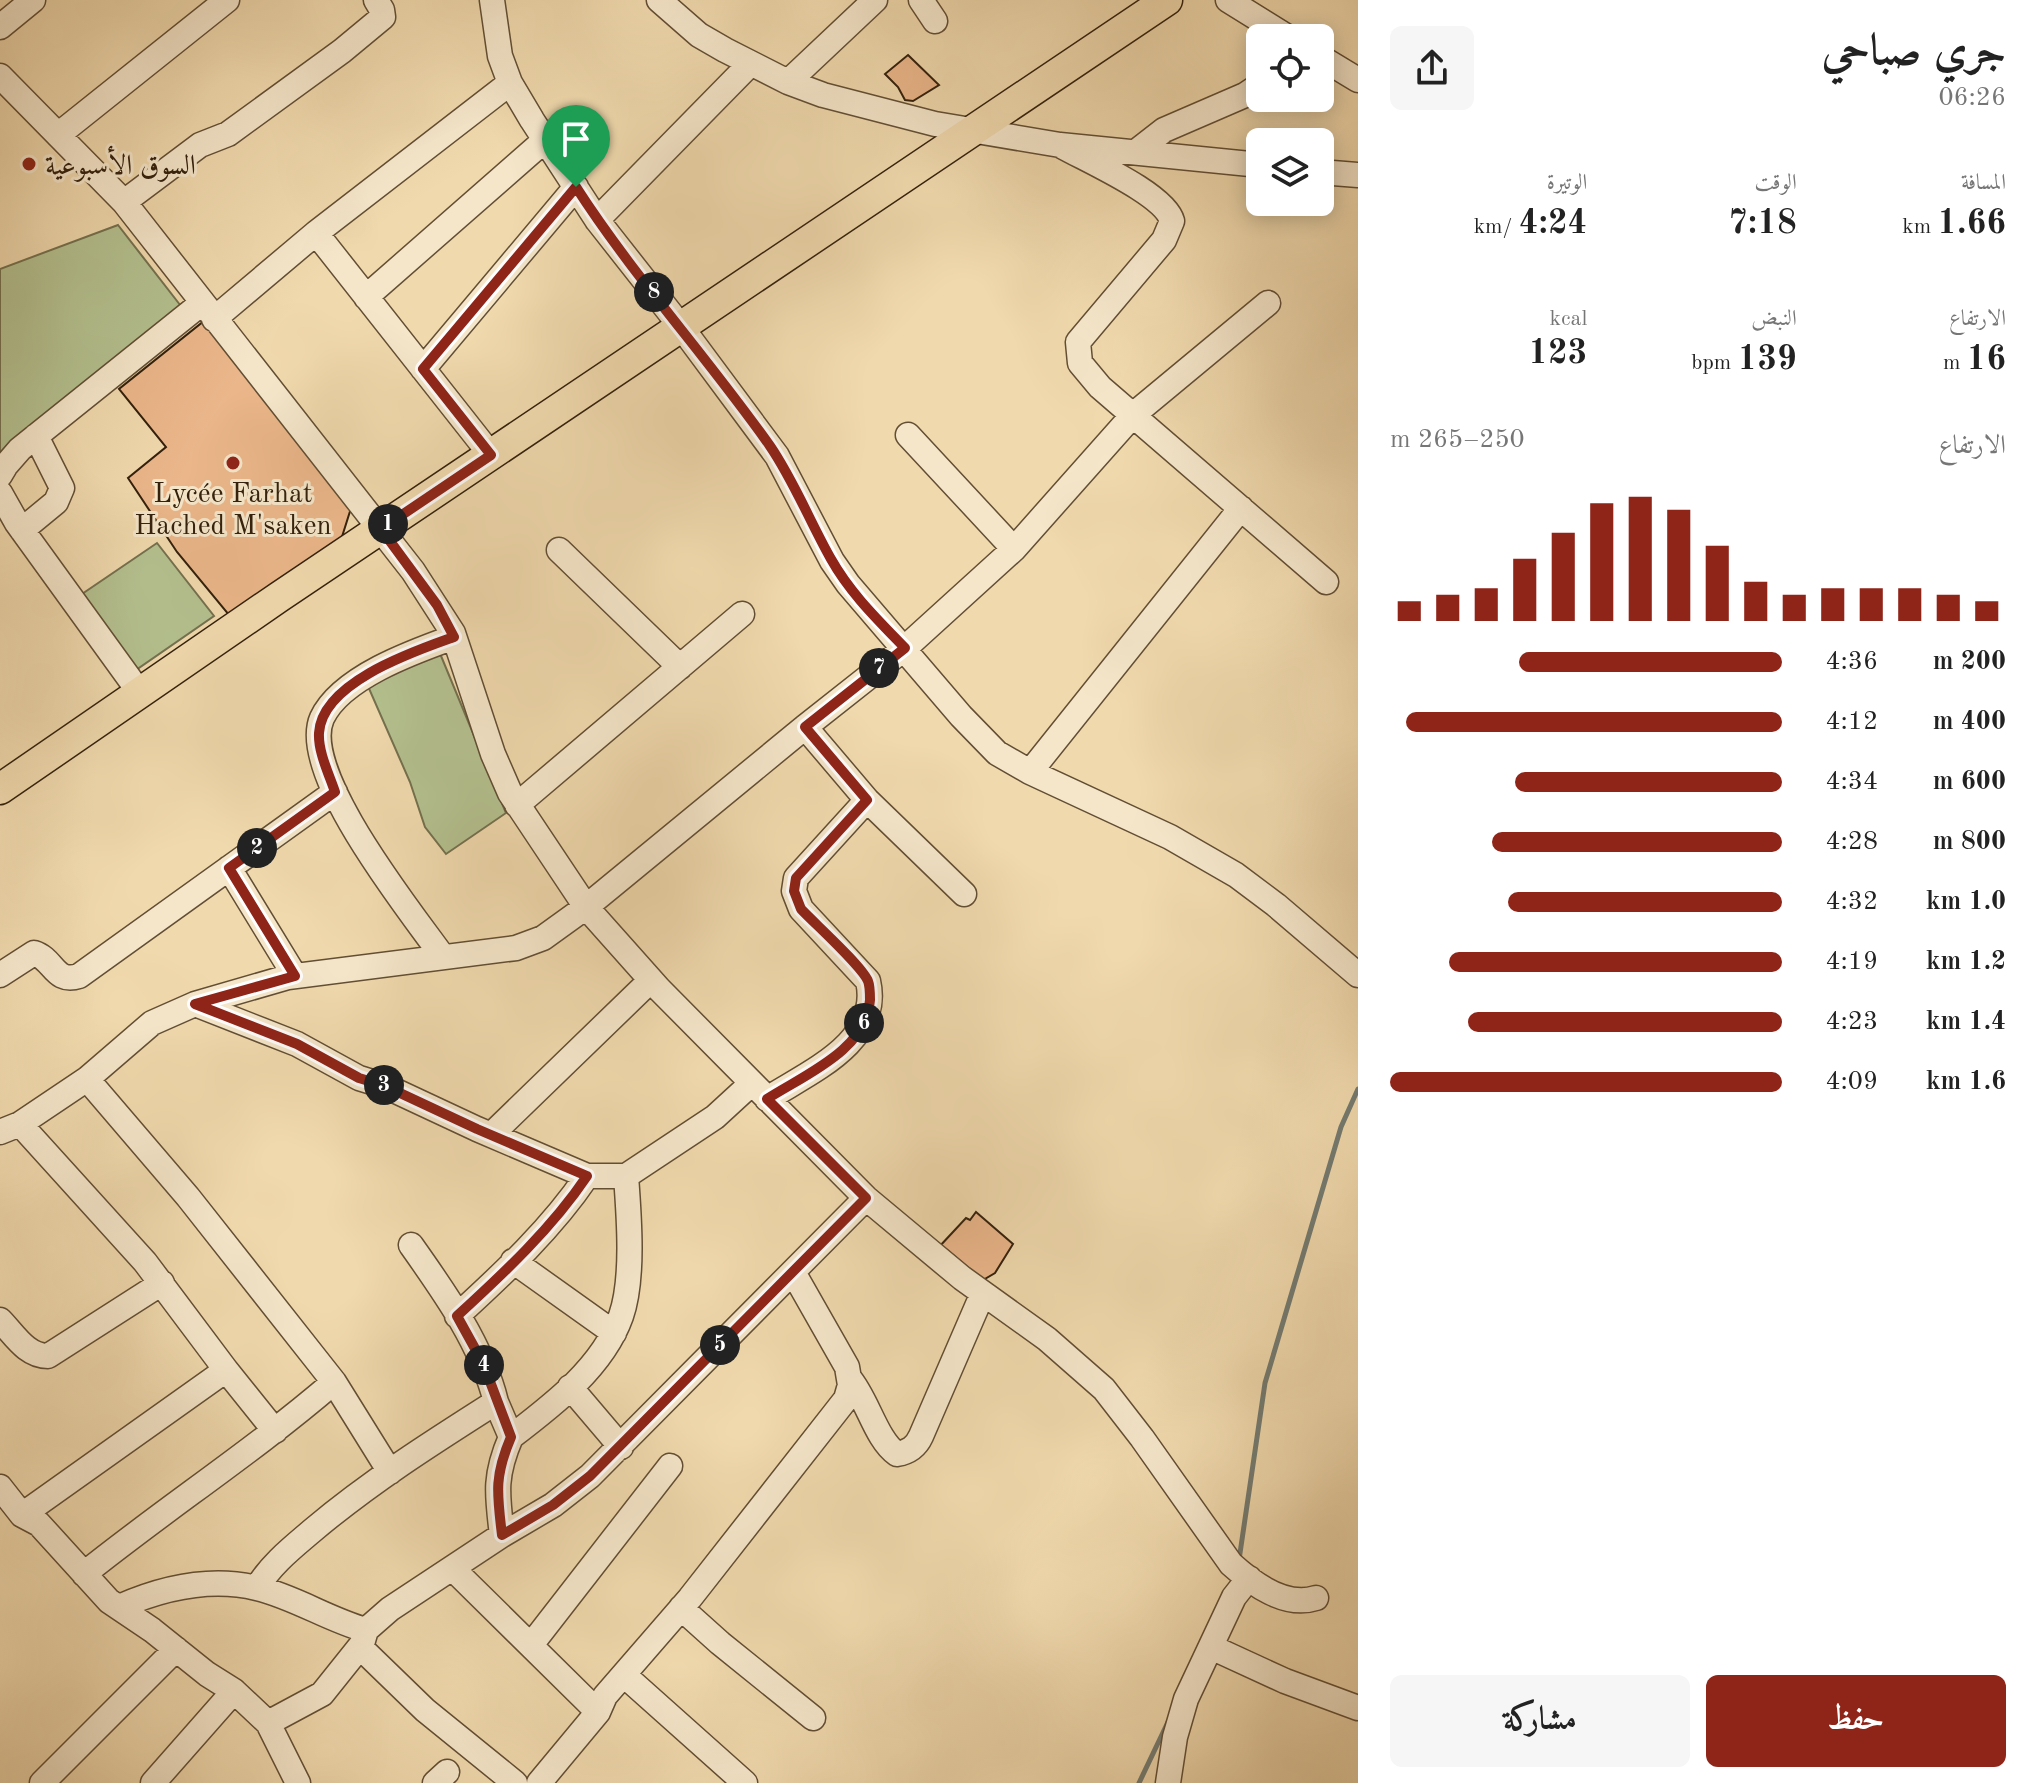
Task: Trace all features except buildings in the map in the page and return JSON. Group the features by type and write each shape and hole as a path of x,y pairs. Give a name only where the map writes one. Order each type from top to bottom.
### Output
{"main road":[{"path":"2,784 1167,0"}],"street":[{"path":"0,27 33,0"},
{"path":"58,135 227,0"},
{"path":"124,202 200,145 228,134 351,43 383,17 376,0"},
{"path":"492,0 500,56 510,83 597,220 777,456 832,561 861,602 905,648 961,716 997,753 1030,772 1170,837 1236,875 1358,975"},
{"path":"659,0 699,35 750,64 823,95 973,131 1060,145 1246,163"},
{"path":"839,0 854,20"},
{"path":"788,82 875,0"},
{"path":"921,0 935,21"},
{"path":"1228,0 1267,24"},
{"path":"597,220 750,64"},
{"path":"1334,65 1358,80"},
{"path":"0,76 124,202 437,605 454,637 493,754 517,805 586,907 651,980 866,1198 982,1295 1047,1339 1104,1389 1242,1573 1292,1601 1316,1598"},
{"path":"0,475 36,436 316,233 510,83"},
{"path":"1137,151 1164,130 1246,94"},
{"path":"366,297 545,140"},
{"path":"1060,145 1153,196 1171,217 1171,227 1164,240 1078,342 1080,363 1100,387 1326,582"},
{"path":"1334,173 1358,175"},
{"path":"423,369 576,187"},
{"path":"316,233 491,455"},
{"path":"275,1431 162,1283 10,1128 87,1079 152,1023 195,1004 295,976 527,945 543,938 586,907 905,648 1014,549 1133,415 1268,303"},
{"path":"908,435 1014,549"},
{"path":"22,530 56,502 62,488 36,436"},
{"path":"0,493 22,530 140,693"},
{"path":"1030,772 1241,508"},
{"path":"559,550 680,667"},
{"path":"517,805 742,614"},
{"path":"443,957 365,847 335,792 319,734 321,720 344,692 384,665 454,637"},
{"path":"805,727 867,800 964,894"},
{"path":"0,975 34,953 42,956 60,976 79,976 335,792"},
{"path":"195,1004 297,1044 359,1078 398,1091 587,1176 626,1176 760,1091 838,1054 858,1034 868,1012 868,981 801,909 794,891 796,878 867,800"},
{"path":"229,868 295,976"},
{"path":"491,1135 651,980"},
{"path":"87,1079 188,1197 334,1382 390,1472"},
{"path":"457,1316 572,1199 587,1176"},
{"path":"502,1535 497,1481 511,1437 570,1387 603,1351 622,1314 629,1256 626,1176"},
{"path":"268,1723 322,1694 363,1638 412,1594 553,1505 621,1447 866,1198"},
{"path":"411,1245 483,1363 511,1437"},
{"path":"513,1261 614,1333"},
{"path":"539,1783 598,1712 605,1696 681,1608 850,1392 847,1367 793,1272"},
{"path":"0,1320 28,1350 36,1355 48,1356 162,1283"},
{"path":"849,1378 859,1390 888,1447 897,1454 910,1450 917,1445 982,1295"},
{"path":"22,1515 226,1370"},
{"path":"84,1574 275,1431 334,1382"},
{"path":"570,1387 621,1447"},
{"path":"257,1588 272,1567 301,1540 390,1472 496,1402"},
{"path":"531,1645 670,1466"},
{"path":"0,1487 22,1515 39,1524 109,1601 234,1691 268,1723 291,1780"},
{"path":"453,1569 598,1712"},
{"path":"1168,1783 1180,1718 1194,1679 1234,1597 1242,1573"},
{"path":"119,1607 155,1593 186,1586 224,1583 257,1588 363,1638 425,1710 515,1783"},
{"path":"681,1608 813,1718"},
{"path":"1211,1647 1285,1681 1358,1708"},
{"path":"42,1783 176,1649"},
{"path":"624,1675 745,1783"},
{"path":"153,1783 234,1691"}],"green space":[{"path":"118,225 184,310 0,462 0,269"},
{"path":"157,543 214,616 133,672 82,594"},
{"path":"439,651 506,813 446,854 425,827 410,782 367,684"}],"waterway":[{"path":"1239,1560 1265,1383 1341,1127 1358,1089"},
{"path":"1139,1783 1168,1722"}],"place":[{"name":"السوق اﻷسبوعية","path":"29,164"},
{"name":"Lycée Farhat Hached M'saken","path":"233,463"}],"route":[{"path":"576,187 597,220 777,456 832,561 848,584 905,648 805,727 867,800 796,878 795,898 801,909 863,974 870,988 870,1000 858,1034 838,1054 767,1099 866,1198 590,1476 553,1505 502,1535 497,1481 511,1437 483,1363 457,1316 572,1199 587,1176 385,1086 359,1078 297,1044 195,1004 295,976 229,868 335,792 319,734 321,720 329,707 344,692 384,665 454,637 437,605 381,529 491,455 423,369 576,187"}]}
